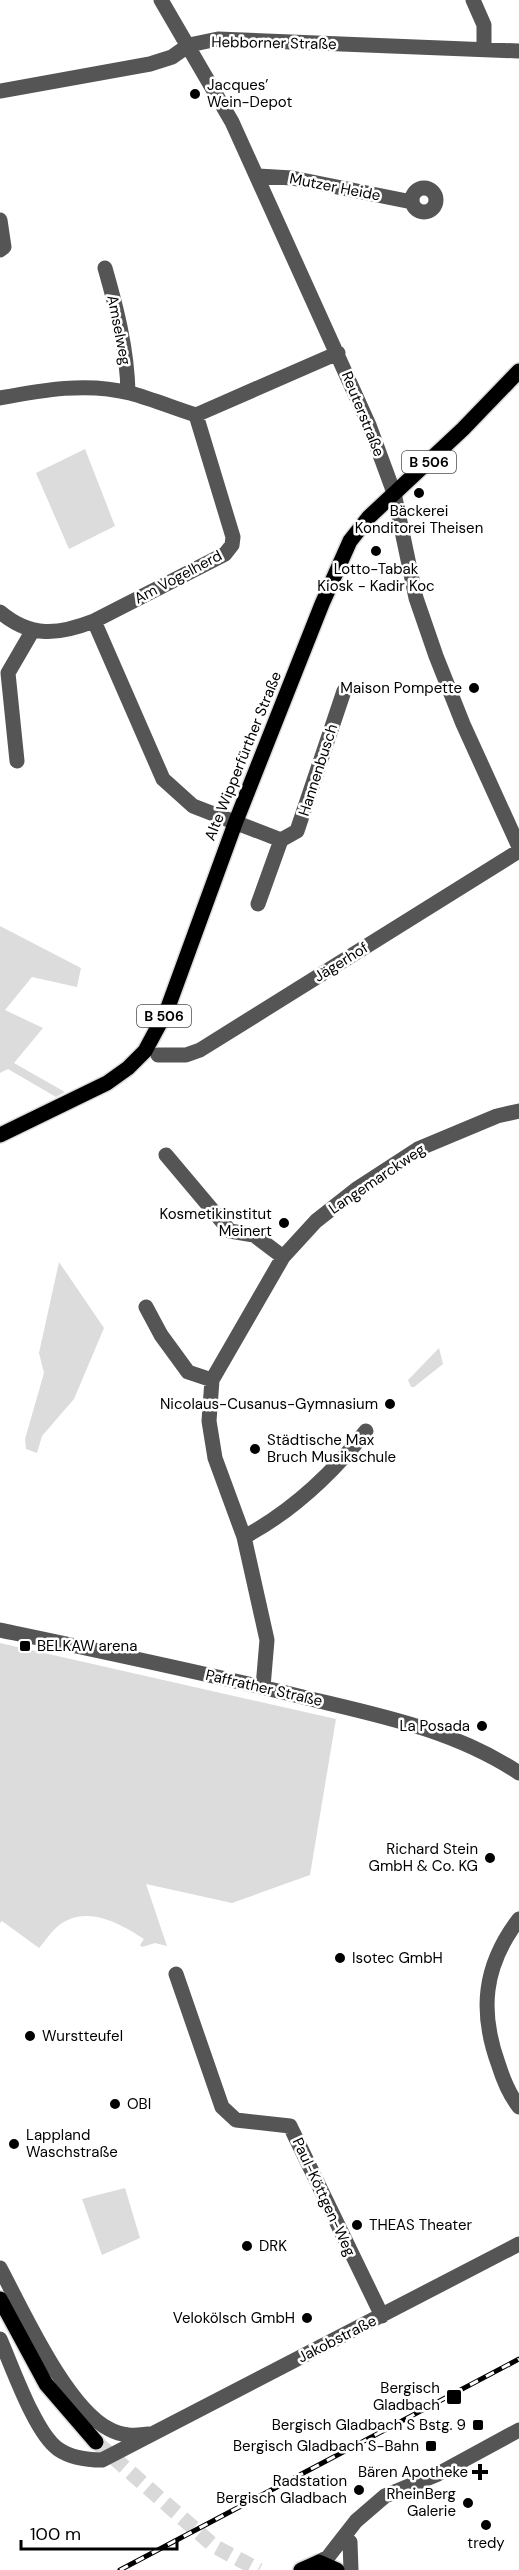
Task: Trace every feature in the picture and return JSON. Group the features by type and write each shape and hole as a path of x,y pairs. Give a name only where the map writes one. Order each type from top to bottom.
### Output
{"main road":[{"name":"Alte Wipperfürther Straße","path":"0,1135 107,1083 146,1051 166,1010 236,821 344,553 360,527 456,436 519,371"},
{"path":"0,2299 46,2384 96,2442"},
{"path":"301,2570 319,2562 338,2570"}],"street":[{"name":"Reuterstraße","path":"161,0 232,122 369,425 394,493 416,598 436,656 463,724 519,849"},
{"path":"473,0 484,25 484,50"},
{"name":"Hebborner Straße","path":"0,91 150,64 172,57 189,45 218,39 519,51"},
{"name":"Mutzer Heide","path":"258,176 292,178 412,202"},
{"path":"0,220 4,247 0,250"},
{"name":"Amselweg","path":"105,268 127,356 128,392"},
{"path":"0,398 47,390 85,387 128,392 196,415 338,353"},
{"name":"Am Vogelherd","path":"94,621 225,554 232,545 233,537 196,415"},
{"path":"0,612 10,620 33,630 68,631 94,621 163,779 193,806 281,840"},
{"path":"17,760 8,673 33,630"},
{"name":"Hannenbusch","path":"258,904 281,840 297,831 344,691"},
{"name":"Jägerhof","path":"158,1054 186,1055 200,1050 519,849"},
{"name":"Langemarckweg","path":"263,1687 267,1640 244,1537 215,1458 209,1421 212,1380 283,1257 316,1221 358,1188 418,1149 497,1116 519,1111"},
{"path":"166,1155 230,1231 254,1235 283,1257"},
{"path":"146,1307 161,1335 188,1372 212,1380"},
{"path":"244,1537 273,1522 300,1502 366,1431"},
{"name":"Paffrather Straße","path":"0,1630 263,1687 436,1731 470,1745 519,1773"},
{"path":"519,1919 492,1967 486,2018 491,2045 508,2093 519,2107"},
{"name":"Paul-Köttgen-Weg","path":"176,1974 222,2107 236,2120 290,2126 382,2316"},
{"name":"Jakobstraße","path":"0,2338 40,2429 56,2448 71,2456 102,2460 519,2244"},
{"name":"Jakobstraße","path":"0,2268 43,2349 70,2391 96,2420 107,2428 132,2436 155,2433"},
{"path":"319,2562 328,2557 371,2507 386,2496 438,2474 519,2430"},
{"path":"338,2570 340,2556 350,2542 368,2521 407,2487"},
{"path":"350,2542 351,2570"}],"shaded area":[{"path":"85,449 115,526 69,549 36,473"},
{"path":"0,926 81,968 77,987 32,977 5,1010 43,1028 14,1063 65,1092 56,1097 8,1069 0,1073"},
{"path":"59,1262 104,1328 74,1399 42,1436 37,1453 26,1449 25,1439 44,1373 39,1353"},
{"path":"439,1348 443,1364 411,1387 408,1380"},
{"path":"0,1643 336,1719 310,1875 232,1903 146,1884 167,1946 155,1943 142,1947 140,1945 144,1939 113,1922 91,1916 80,1916 58,1926 39,1948 2,1921 0,1923"},
{"path":"125,2188 140,2238 102,2255 82,2199"}],"tunnel":[{"path":"96,2442 214,2546 259,2570"}],"railway":[{"path":"120,2570 519,2359"}],"place":[{"name":"Jacques’ Wein-Depot","path":"195,94"},
{"name":"Bäckerei Konditorei Theisen","path":"419,493"},
{"name":"Lotto-Tabak Kiosk - Kadir Koc","path":"376,551"},
{"name":"Maison Pompette","path":"474,688"},
{"name":"Kosmetikinstitut Meinert","path":"284,1223"},
{"name":"Nicolaus-Cusanus-Gymnasium","path":"390,1404"},
{"name":"Städtische Max Bruch Musikschule","path":"255,1449"},
{"name":"BELKAW arena","path":"25,1646"},
{"name":"La Posada","path":"482,1726"},
{"name":"Richard Stein GmbH & Co. KG","path":"490,1858"},
{"name":"Isotec GmbH","path":"340,1958"},
{"name":"Wurstteufel","path":"30,2036"},
{"name":"OBI","path":"115,2104"},
{"name":"Lappland Waschstraße","path":"14,2144"},
{"name":"THEAS Theater","path":"357,2225"},
{"name":"DRK","path":"247,2246"},
{"name":"Velokölsch GmbH","path":"307,2318"},
{"name":"Bergisch Gladbach","path":"454,2397"},
{"name":"Bergisch Gladbach S Bstg. 9","path":"478,2425"},
{"name":"Bergisch Gladbach S-Bahn","path":"431,2446"},
{"name":"Bären Apotheke","path":"480,2472"},
{"name":"Radstation Bergisch Gladbach","path":"359,2490"},
{"name":"RheinBerg Galerie","path":"468,2503"},
{"name":"tredy","path":"486,2525"}]}
